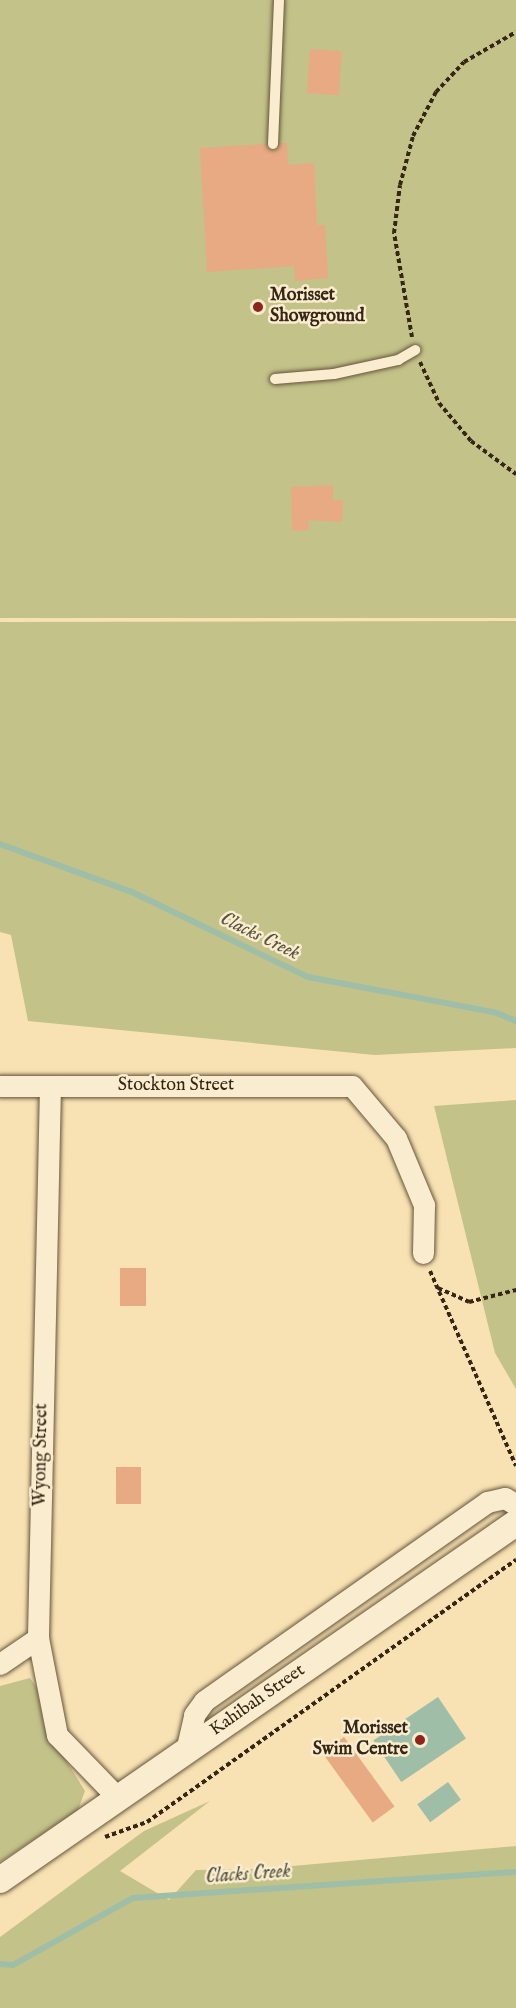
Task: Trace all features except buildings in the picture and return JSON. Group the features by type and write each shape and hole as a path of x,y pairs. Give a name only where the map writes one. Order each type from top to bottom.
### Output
{"street":[{"name":"Stockton Street","path":"0,1086 352,1086 396,1138 424,1204 423,1253"},
{"name":"Wyong Street","path":"51,1086 38,1638 57,1736 118,1798"},
{"path":"186,1751 194,1715 204,1701 487,1502 505,1498 516,1504"},
{"name":"Kahibah Street","path":"0,1880 516,1522"},
{"path":"0,1664 38,1638"}],"lane":[{"path":"273,144 279,0"},
{"path":"275,379 334,374 398,360 415,351"}],"path":[{"path":"516,32 464,62 436,92 413,136 400,185 394,233 402,299 415,351 439,403 471,441 516,474"},
{"path":"423,1253 516,1466"},
{"path":"437,1287 469,1302 516,1290"},
{"path":"100,1839 147,1822 516,1560"}],"shaded area":[{"name":"Morisset Showground","path":"0,0 516,0 516,618 0,618"},
{"path":"516,621 516,1048 375,1055 28,1021 11,935 0,932 0,622"},
{"path":"516,1100 516,1389 495,1353 434,1106"},
{"path":"30,1678 37,1688 44,1725 85,1791 78,1810 0,1862 0,1686"},
{"name":"Morisset Swim Centre","path":"438,1697 466,1738 401,1782 373,1741"},
{"path":"448,1782 461,1800 430,1822 417,1804"},
{"path":"210,1801 120,1871 169,1900 196,1870 259,1869 516,1846 516,2008 0,2008 0,1937 144,1831"}],"waterway":[{"name":"Clacks Creek","path":"0,844 132,892 308,977 494,1012 516,1021"},
{"name":"Clacks Creek","path":"0,1964 13,1965 133,1898 516,1872"}],"place":[{"name":"Morisset Showground","path":"258,307"},
{"name":"Morisset Swim Centre","path":"420,1740"}]}
